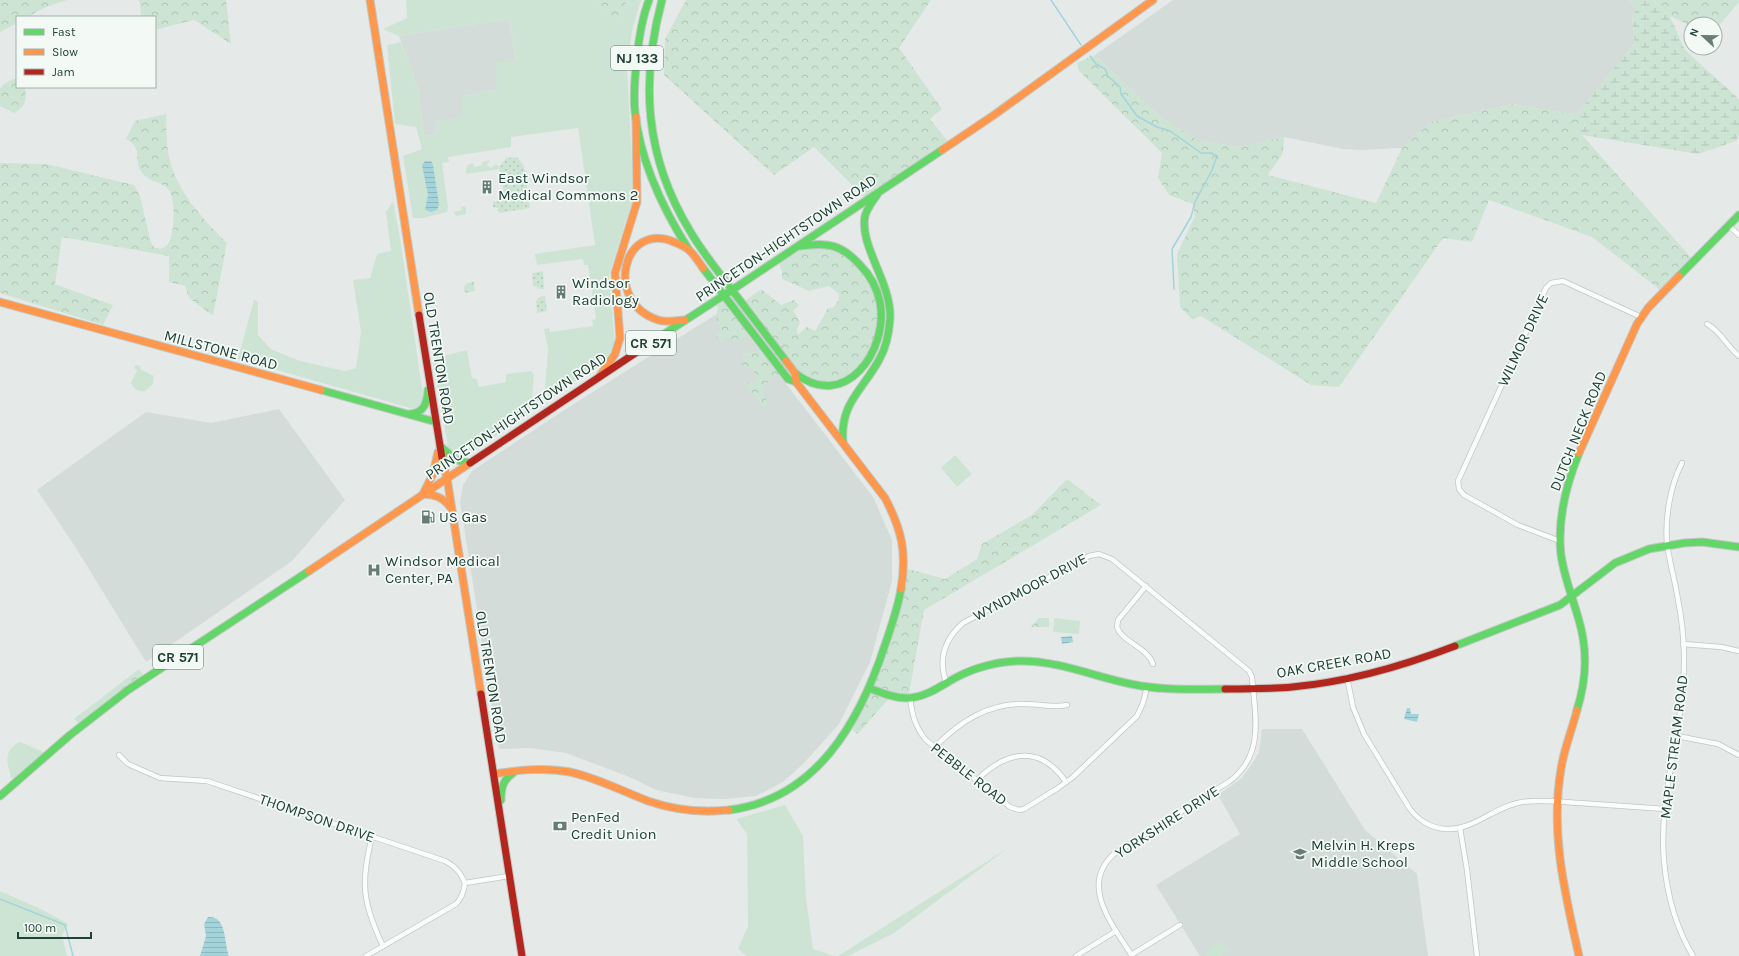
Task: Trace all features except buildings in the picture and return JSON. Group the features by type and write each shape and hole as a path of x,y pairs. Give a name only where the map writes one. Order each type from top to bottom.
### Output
{"main road":[{"name":"OLD TRENTON ROAD","path":"370,0 439,444 447,478 450,507 522,956"},
{"name":"NJ 133","path":"649,0 641,25 638,47 635,74 636,117 654,184 671,221 689,250 724,296"},
{"name":"NJ 133","path":"662,0 653,34 648,75 649,108 655,146 669,191 685,224 732,290"},
{"name":"PRINCETON-HIGHTSTOWN ROAD","path":"0,796 70,735 128,690 685,320 724,296 994,115 1153,0"},
{"path":"599,377 613,357 619,345 620,338 615,273 637,202 636,117"},
{"path":"843,445 841,428 845,410 877,364 888,335 890,318 889,300 866,239 864,228 864,218 879,191"},
{"name":"DUTCH NECK ROAD","path":"1579,956 1559,863 1556,838 1557,801 1562,766 1581,700 1585,674 1586,645 1582,626 1564,568 1560,541 1562,510 1570,477 1598,409 1641,317 1739,215"},
{"path":"685,320 659,320 644,314 635,307 629,298 624,287 624,274 630,256 637,247 646,242 663,239 678,244 689,250"},
{"path":"732,290 795,373 807,382 819,386 833,386 846,381 857,373 872,356 878,340 882,320 880,301 875,285 866,269 854,258 831,245 797,246"},
{"path":"724,296 788,379 796,382"},
{"name":"MILLSTONE ROAD","path":"0,302 436,422"},
{"path":"408,414 415,414 422,411 426,405 428,398 428,370"},
{"path":"494,774 516,771 553,770 579,774 656,803 688,810 716,811 745,807 785,791 803,780 819,766 840,742 850,726 869,688 884,648 903,583 905,551 901,531 891,506 796,382 795,373"},
{"path":"439,444 451,458 462,463 469,463"},
{"path":"439,444 436,469 423,494 438,496 445,500 450,507"},
{"name":"OAK CREEK ROAD","path":"869,688 893,697 910,698 931,692 946,682 985,667 1026,661 1056,664 1147,687 1181,690 1293,687 1397,666 1443,651 1561,604 1598,575 1621,560 1642,551 1667,544 1696,541 1739,547"},
{"path":"501,822 502,782 507,776 516,771"}],"street":[{"path":"1728,225 1739,235"},
{"name":"WILMOR DRIVE","path":"1560,541 1518,526 1464,495 1459,489 1458,481 1546,288 1551,283 1563,281 1641,317"},
{"path":"1707,324 1718,331 1728,346 1739,356"},
{"name":"MAPLE STREAM ROAD","path":"1682,463 1671,498 1667,544 1678,596 1683,644 1684,684 1677,736 1669,775 1663,844 1667,884 1677,922 1693,956"},
{"name":"WYNDMOOR DRIVE","path":"946,682 942,668 944,652 953,633 963,623 1089,556 1099,554 1109,557 1249,671 1252,677 1253,688"},
{"path":"1146,586 1118,620 1116,627 1149,656 1153,664"},
{"path":"1683,644 1721,647 1739,651"},
{"path":"1347,677 1353,707 1364,734 1410,809 1418,818 1431,826 1444,829 1460,828 1511,804 1528,801 1557,801 1665,809"},
{"name":"PEBBLE ROAD","path":"910,698 916,727 926,740 1010,806 1019,810 1024,809 1066,782 1137,716 1143,703 1147,687"},
{"name":"YORKSHIRE DRIVE","path":"1132,956 1101,905 1098,883 1103,869 1115,853 1230,782 1241,772 1250,758 1256,736 1253,688"},
{"path":"935,748 952,731 963,723 990,710 1022,704 1056,707 1067,705"},
{"path":"1677,736 1718,744 1739,755"},
{"name":"THOMPSON DRIVE","path":"119,755 128,764 160,778 207,781 445,861 455,866 461,873 465,883"},
{"path":"977,780 989,769 1000,762 1015,758 1031,757 1048,762 1066,782"},
{"path":"1460,828 1467,870 1477,956"},
{"path":"372,837 366,859 364,891 372,922 383,946"},
{"path":"366,956 456,904 464,891 465,883 509,876"},
{"path":"1132,956 1180,925"},
{"path":"1076,956 1116,931"}],"shaded area":[{"path":"1173,0 1628,0 1637,8 1632,17 1635,43 1576,115 1512,104 1431,122 1402,148 1360,150 1343,149 1284,137 1241,147 1199,141 1159,116 1095,55"},
{"path":"509,19 516,61 496,80 496,90 462,96 463,117 435,122 436,134 424,136 418,88 399,36"},
{"path":"730,311 873,497 892,540 892,581 870,662 839,724 803,764 783,782 756,796 724,799 695,798 656,790 632,778 566,753 530,748 499,749 460,502 463,485 472,471 558,414 715,315"},
{"path":"279,409 345,500 292,561 146,662 76,548 37,490 146,412 211,423"},
{"name":"Melvin H. Kreps Middle School","path":"1262,729 1302,729 1365,830 1417,874 1428,956 1200,956 1156,885 1240,834 1218,795 1242,778 1254,761 1259,752"}],"green space":[{"path":"0,0 67,0 46,7 29,16 16,16 16,24 0,32"},
{"path":"138,0 226,0 231,44 194,20 156,30 156,16 141,16 140,3"},
{"path":"406,0 592,0 619,26 627,0 641,0 632,31 627,70 632,161 632,202 609,275 615,345 607,357 553,397 548,396 545,388 548,349 544,329 549,328 550,332 593,326 592,320 596,319 588,265 584,265 583,259 537,265 535,254 595,245 578,128 511,137 511,147 448,157 449,162 442,163 448,207 447,212 423,218 413,218 403,156 422,149 416,127 395,124 387,45 401,42 418,88 424,136 436,134 435,122 462,117 462,96 496,90 496,62 516,60 509,19 399,36 383,29 407,18"},
{"path":"592,0 627,0 619,27"},
{"path":"686,0 931,0 899,48 942,109 930,119 951,145 865,198 814,147 774,175 664,75 665,39"},
{"path":"1628,0 1653,0 1670,16 1683,45 1683,56 1692,56 1739,99 1739,135 1736,141 1698,154 1582,135 1585,123 1576,115 1635,43 1632,17 1637,8"},
{"path":"1653,0 1739,0 1739,2 1723,21 1723,16 1683,16 1683,22 1670,16"},
{"path":"1095,55 1159,116 1199,141 1241,147 1284,137 1283,153 1268,175 1376,203 1402,148 1431,122 1512,104 1576,115 1585,122 1582,135 1695,262 1664,293 1592,237 1489,200 1472,242 1443,238 1339,387 1311,385 1201,316 1192,319 1180,307 1177,254 1195,216 1193,204 1169,195 1158,178 1162,153 1079,71 1077,63"},
{"path":"16,79 16,88 25,88 25,102 18,111 14,113 0,106 0,88 4,84"},
{"path":"166,114 168,152 178,182 200,214 227,243 213,316 189,298 185,286 169,282 169,256 62,237 55,284 113,305 103,325 0,293 0,163 46,164 134,185 140,196 151,243 155,248 161,249 168,244 172,232 174,216 171,194 165,186 148,178 142,173 139,168 137,151 132,143 126,139 135,121"},
{"path":"517,157 524,166 530,208 499,213 498,208 493,207 493,202 505,200 499,167 506,158"},
{"path":"490,160 487,165 491,168 495,164 500,169 466,174 466,168 469,164 473,163 474,167 482,165 482,162"},
{"path":"393,201 400,238 424,402 414,409 238,359 254,299 258,303 258,335 271,349 300,361 345,371 356,368 361,332 353,280 370,278 377,254 391,251 386,212"},
{"path":"464,206 466,208 466,214 456,216 454,212 462,210 461,207"},
{"path":"825,244 846,252 875,285 880,334 857,373 825,387 794,373 780,375 771,379 765,386 764,392 767,405 763,408 746,385 749,382 755,382 757,379 753,369 741,367 744,361 741,356 742,353 752,353 753,351 761,351 765,349 752,332 733,343 728,337 721,343 716,335 721,329 716,318 719,299 732,290 742,303 761,289 781,305 794,300 798,304 798,307 793,310 800,322 797,333 799,334 807,327 815,331 828,308 833,308 838,301 839,294 829,286 809,291 782,279 782,271 777,260 797,246"},
{"path":"543,271 544,289 540,289 533,285 532,273"},
{"path":"474,282 475,291 465,293 464,287 467,283"},
{"path":"541,296 545,296 547,311 537,313 536,301"},
{"path":"467,350 472,378 477,379 479,387 506,382 506,374 531,371 534,375 531,412 464,457 457,458 449,452 433,362 435,358"},
{"path":"136,365 141,366 140,369 154,376 153,384 145,391 136,390 131,383 137,370 134,368"},
{"path":"955,455 972,474 957,487 941,468"},
{"path":"1067,479 1101,505 924,610 908,699 891,696 858,734 851,729 900,606 908,569 945,579 977,559 982,544 1032,515"},
{"path":"1039,618 1049,618 1049,627 1031,627"},
{"path":"1054,618 1080,621 1079,634 1053,632"},
{"path":"139,669 146,678 81,726 74,719"},
{"path":"19,742 48,754 13,785 7,761 9,751"},
{"path":"785,805 803,836 806,898 813,949 834,956 747,956 738,949 748,926 747,834 736,819"},
{"path":"1008,848 894,933 848,956 838,956"},
{"path":"0,891 41,909 68,924 62,935 67,956 0,956"},
{"path":"1222,940 1229,951 1221,956 1208,956 1205,951"}],"water":[{"path":"425,161 431,161 433,165 439,205 437,210 431,212 425,210 428,195 422,165"},
{"path":"1072,636 1073,642 1062,644 1061,637"},
{"path":"1407,708 1410,708 1411,714 1419,714 1417,722 1404,719"},
{"path":"208,917 219,920 222,925 229,956 200,956 206,936 204,924"}],"waterway":[{"path":"1051,0 1081,45"},
{"path":"1090,56 1096,64 1105,69 1108,76 1120,87 1121,94 1137,116 1157,127 1170,131 1201,153 1211,153 1217,156 1212,170 1195,202 1191,217 1172,249 1174,289"},
{"path":"0,899 65,925 73,956"}],"traffic: fast":[{"path":"649,0 644,14 638,50 634,91 635,112 642,148 654,184 670,218 689,250"},
{"path":"662,0 655,30 649,90 651,118 656,147 664,175 675,203 690,231 732,290"},
{"path":"786,361 732,290 942,150"},
{"path":"843,442 845,417 849,407 881,355 889,330 889,305 886,292 864,228 866,213 877,195"},
{"path":"1679,276 1739,215"},
{"path":"795,373 813,383 831,386 846,381 860,370 870,356 878,339 881,320 880,302 875,287 864,269 853,258 833,246 818,244 800,246"},
{"path":"703,268 788,379 796,382"},
{"path":"661,336 732,290"},
{"path":"321,390 436,422"},
{"path":"410,414 419,412 422,409 426,403 428,390"},
{"path":"440,446 456,460 469,463"},
{"path":"1577,710 1583,686 1585,652 1581,629 1564,571 1561,555 1560,529 1567,490 1579,453"},
{"path":"1455,646 1560,605 1615,563 1649,549 1684,543 1702,542 1739,547"},
{"path":"0,796 70,735 128,690 309,571"},
{"path":"729,810 760,803 787,790 810,773 831,752 848,728 875,673 894,617 901,589"},
{"path":"869,688 894,697 917,697 929,693 972,670 997,663 1021,661 1063,666 1118,681 1155,688 1225,689"},
{"path":"501,800 503,785 507,778 513,773"}],"traffic: slow":[{"path":"370,0 419,315"},
{"path":"942,150 994,115 1153,0"},
{"path":"599,377 615,354 620,338 615,273 637,202 636,117"},
{"path":"685,320 661,321 641,311 630,297 625,282 626,266 632,252 642,242 656,238 674,242 687,248 703,268"},
{"path":"1579,453 1637,324 1648,308 1679,276"},
{"path":"0,302 321,390"},
{"path":"786,361 795,373 796,382 885,498 896,521 902,542 903,576 901,589"},
{"path":"438,452 433,474 423,494 438,497 445,501 450,507"},
{"path":"442,458 447,478 481,694"},
{"path":"309,571 470,463"},
{"path":"1577,710 1562,762 1557,816 1558,840 1564,886 1579,956"},
{"path":"494,774 513,771 561,770 590,778 648,801 668,807 698,811 729,810"}],"traffic: jam":[{"path":"419,315 442,458"},
{"path":"470,463 661,336"},
{"path":"1225,689 1284,688 1313,685 1375,672 1455,646"},
{"path":"481,694 522,956"}],"place":[{"name":"East Windsor Medical Commons 2","path":"487,187"},
{"name":"Windsor Radiology","path":"561,292"},
{"name":"US Gas","path":"428,517"},
{"name":"Windsor Medical Center, PA","path":"374,570"},
{"name":"PenFed Credit Union","path":"560,826"},
{"name":"Melvin H. Kreps Middle School","path":"1300,854"}]}
